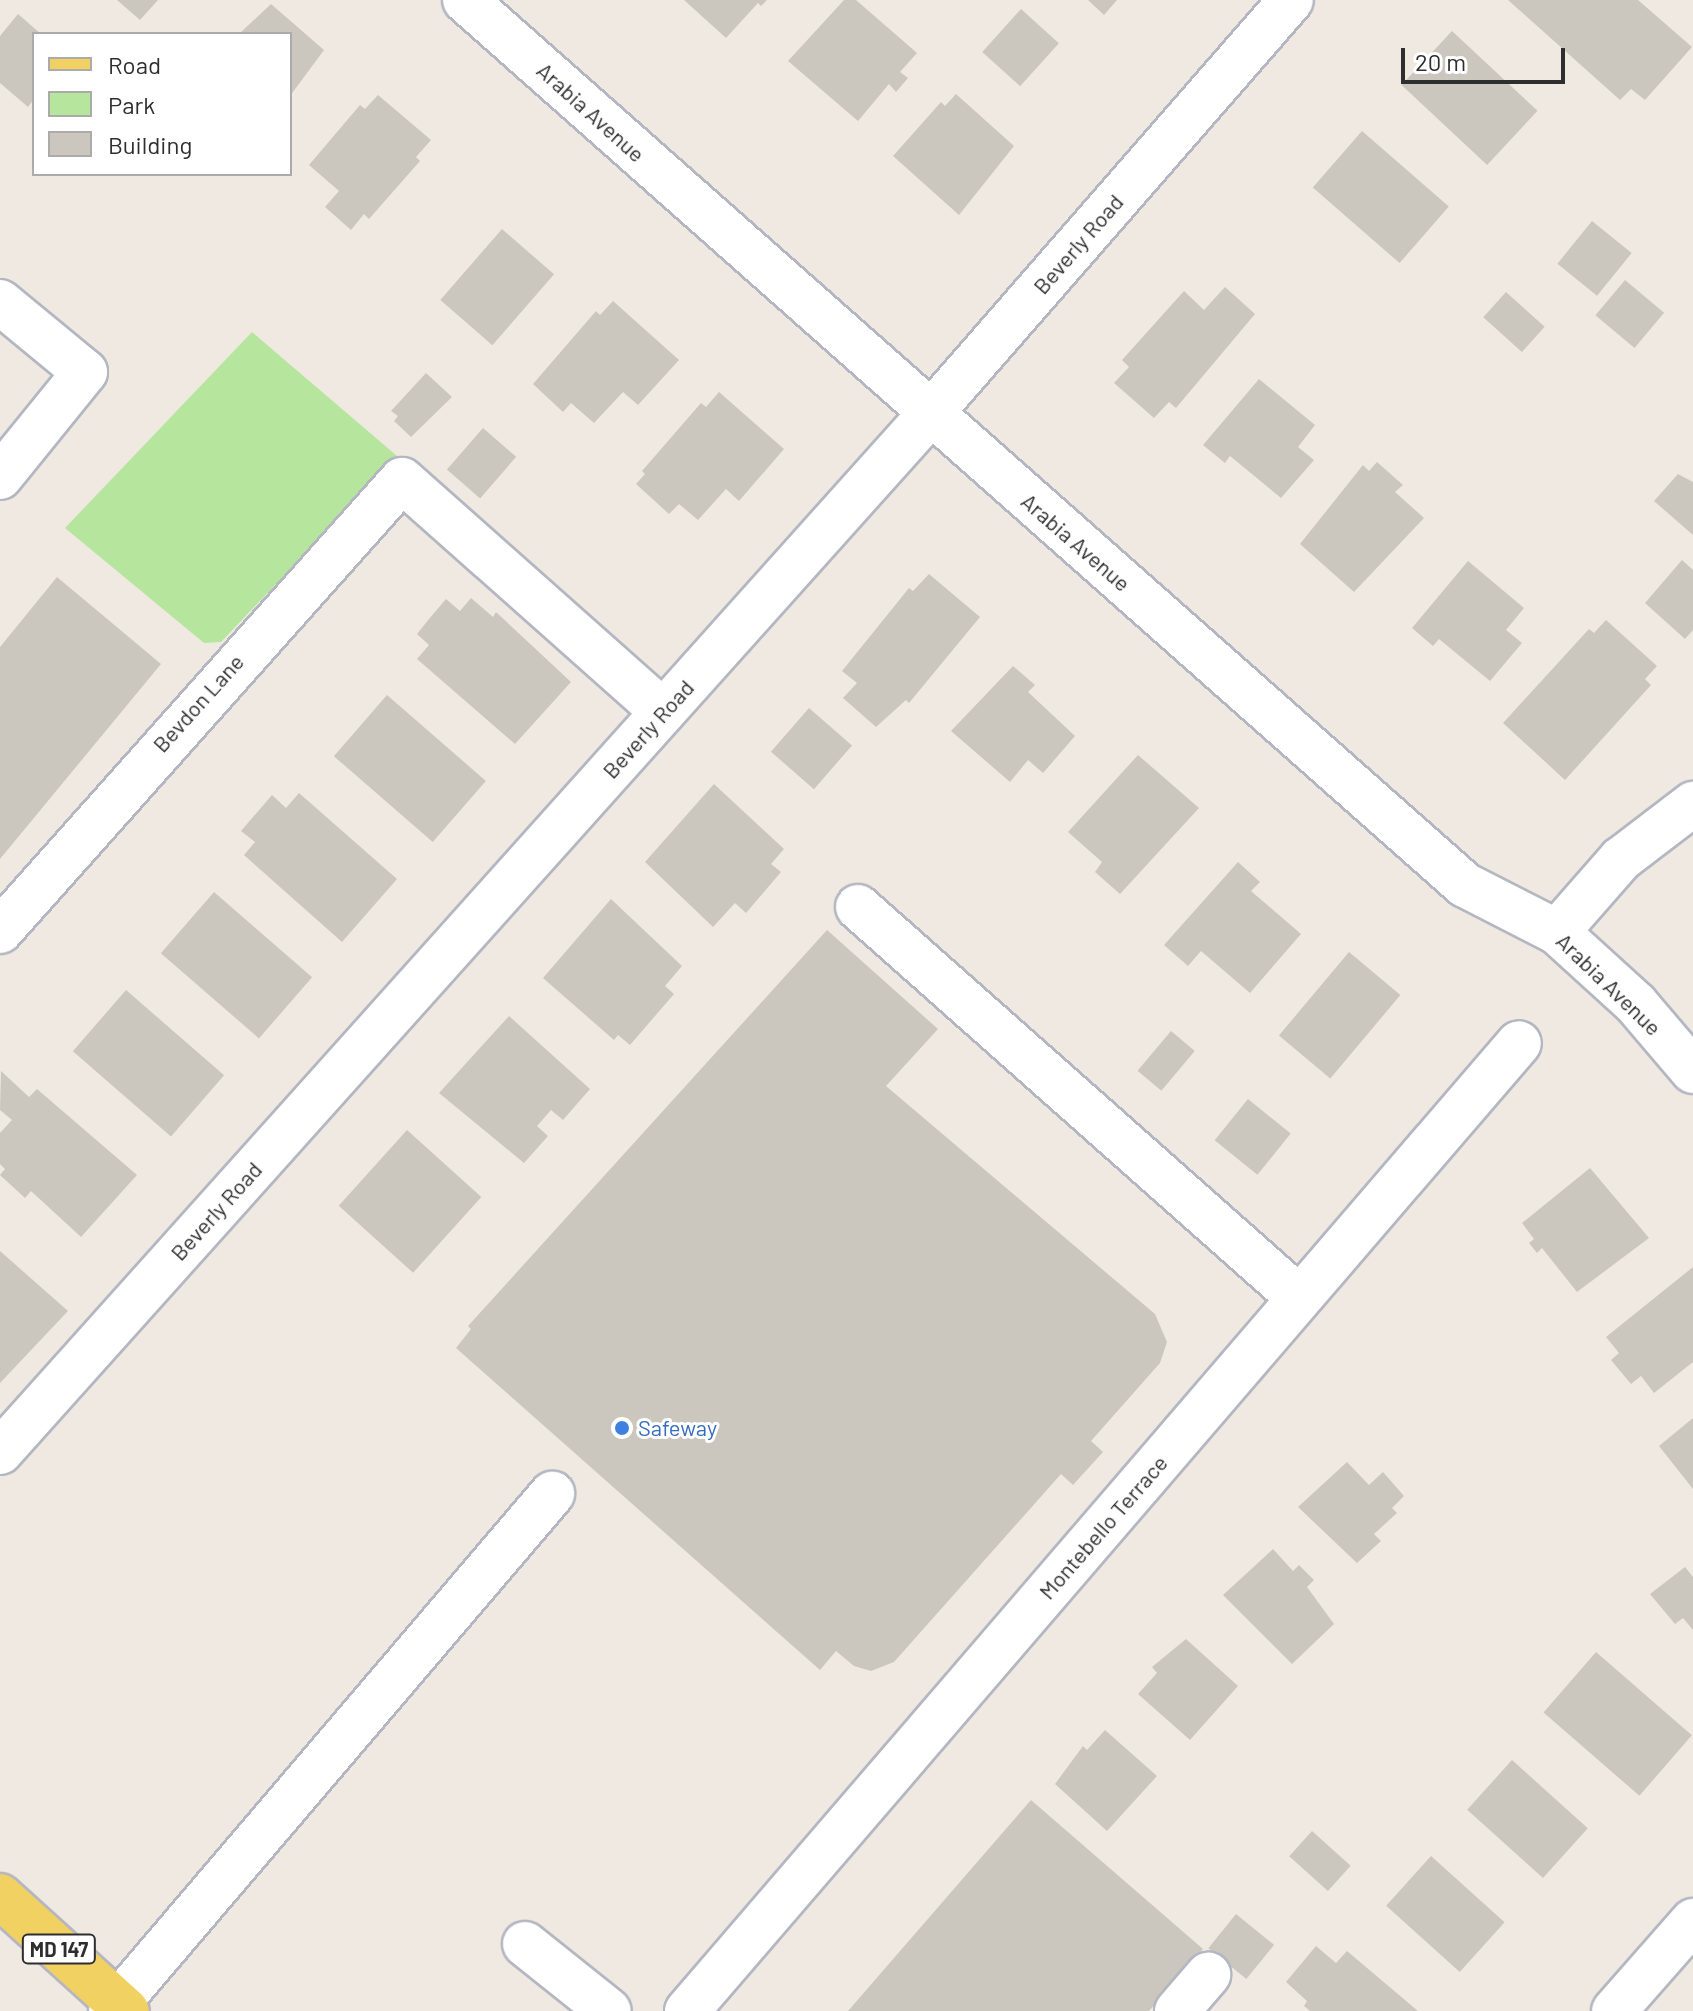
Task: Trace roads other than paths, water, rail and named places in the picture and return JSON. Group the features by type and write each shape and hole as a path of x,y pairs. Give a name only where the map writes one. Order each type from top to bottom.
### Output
{"main road":[{"name":"MD 147","path":"0,1896 118,2008"}],"street":[{"name":"Arabia Avenue","path":"465,0 1465,885 1557,932 1636,1004 1693,1071"},
{"name":"Beverly Road","path":"0,1452 930,414 1291,0"},
{"path":"0,302 85,372 0,477"},
{"name":"Bevdon Lane","path":"0,931 402,480 663,712"},
{"path":"1557,932 1621,859 1693,804"},
{"path":"858,907 1299,1298"},
{"name":"Montebello Terrace","path":"703,2005 1299,1298 1519,1043"},
{"path":"118,2008 552,1494"},
{"path":"1614,2011 1693,1921"},
{"path":"525,1944 609,2011"},
{"path":"1177,2011 1208,1975"}],"place":[{"name":"Safeway","path":"622,1428"}]}
